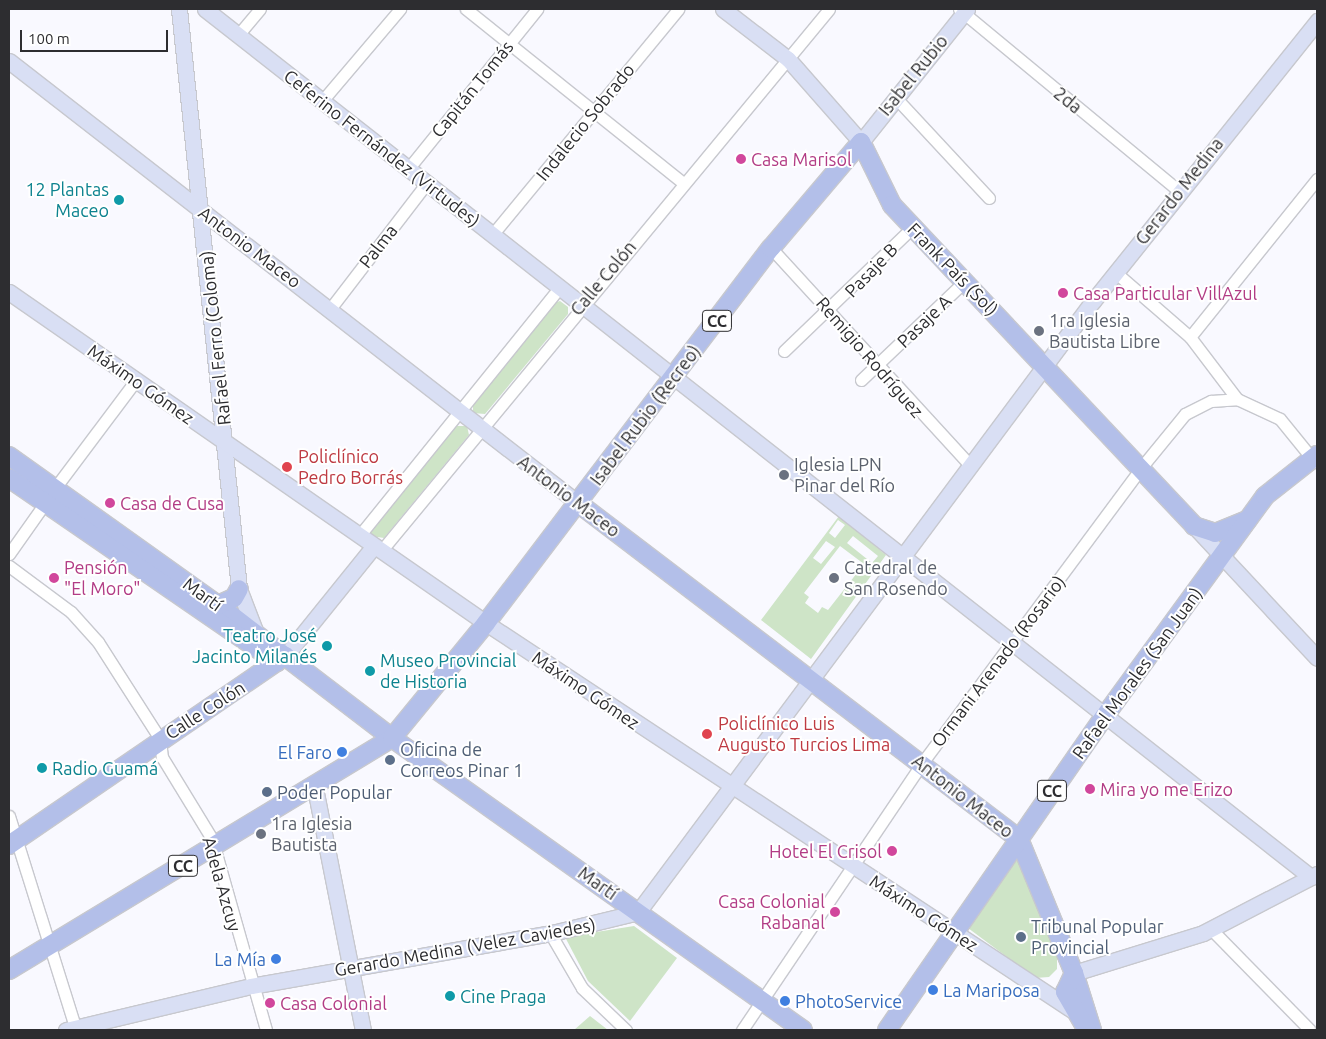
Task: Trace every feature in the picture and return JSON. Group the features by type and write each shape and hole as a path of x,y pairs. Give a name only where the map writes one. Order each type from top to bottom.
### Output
{"main road":[{"name":"Frank País (Sol)","path":"861,142 882,190 912,228 1045,365 1194,526"},
{"name":"Isabel Rubio (Recreo)","path":"9,970 315,788 392,738 486,623 771,248 861,142"},
{"name":"Martí","path":"9,456 218,605 239,613 275,657"},
{"name":"Rafael Morales (San Juan)","path":"887,1030 1104,717 1265,496 1315,459"},
{"name":"Martí","path":"9,478 217,625 275,657 392,738 803,1030"},
{"name":"Antonio Maceo","path":"578,503 922,763 1019,839 1074,973 1092,1030"},
{"path":"1194,526 1215,533 1248,520"},
{"path":"218,605 234,598 239,589"},
{"path":"217,625 239,613"},
{"name":"Calle Colón","path":"12,843 160,739 262,672 275,657"},
{"path":"1074,973 1065,992 1072,1010 1087,1030"}],"street":[{"name":"Rafael Ferro (Coloma)","path":"179,9 205,242 239,589 239,613"},
{"path":"238,35 260,9"},
{"path":"322,102 400,9"},
{"path":"466,9 682,183"},
{"name":"Capitán Tomás","path":"408,169 537,9"},
{"name":"Indalecio Sobrado","path":"492,235 678,9"},
{"name":"Frank País (Sol)","path":"723,9 788,59 861,142"},
{"name":"Calle Colón","path":"275,657 377,548 482,429 580,305 829,9"},
{"name":"Isabel Rubio","path":"861,142 963,10"},
{"name":"2da","path":"963,10 1178,190"},
{"path":"181,25 199,13 208,11"},
{"name":"Ceferino Fernández (Virtudes)","path":"208,11 580,305"},
{"name":"Gerardo Medina","path":"1045,365 1178,190 1317,21"},
{"name":"Antonio Maceo","path":"9,61 578,503"},
{"path":"895,97 989,198"},
{"path":"173,188 188,183 196,170"},
{"path":"1190,337 1317,179"},
{"name":"Palma","path":"330,309 426,184"},
{"name":"Pasaje B","path":"784,352 831,311 912,228"},
{"path":"205,242 216,232 230,232"},
{"name":"Remigio Rodríguez","path":"771,248 831,311 970,465"},
{"path":"1115,272 1190,337 1237,399 1280,419 1315,459"},
{"name":"Pasaje A","path":"861,380 964,282"},
{"name":"Calle Colón","path":"359,536 559,288"},
{"name":"Máximo Gómez","path":"9,292 225,444 486,623 1072,1010"},
{"path":"580,305 901,555 1010,644 1315,877 1211,929 1074,973"},
{"path":"638,912 729,785 1045,365"},
{"path":"9,554 45,503 44,492 55,488 136,380"},
{"name":"Ormani Arenado (Rosario)","path":"742,1030 922,763 1140,469 1185,414 1211,401 1237,399"},
{"path":"1194,526 1317,658"},
{"name":"Adela Azcuy","path":"9,566 71,612 98,642 160,739 162,757 213,849 251,986 266,1030"},
{"path":"315,788 348,967 362,1030"},
{"path":"9,816 12,843 52,944 72,1029"},
{"name":"Gerardo Medina (Velez Caviedes)","path":"72,1029 251,986 348,967 550,933 638,912"},
{"path":"1211,929 1310,1030"},
{"path":"550,933 582,988 626,1030"}],"green space":[{"path":"560,301 568,307 568,314 485,414 473,413 473,403 554,303"},
{"path":"455,426 467,426 469,435 384,538 371,536 371,527"},
{"path":"839,516 886,555 811,659 761,620","holes":["838,520 845,525 835,538 829,533","853,536 878,556 872,563 847,543","826,541 835,547 821,564 813,558","840,546 864,564 828,610 822,607 818,613 805,603 809,597 804,593"]},
{"path":"1018,857 1057,954 1057,969 1049,977 1035,978 968,928"},
{"path":"634,926 677,958 630,1021 588,981 565,937"},
{"path":"590,1016 608,1030 574,1030"}],"place":[{"name":"Casa Marisol","path":"741,159"},
{"name":"12 Plantas Maceo","path":"119,200"},
{"name":"Casa Particular VillAzul","path":"1063,293"},
{"name":"1ra Iglesia Bautista Libre","path":"1039,331"},
{"name":"Policlínico Pedro Borrás","path":"287,467"},
{"name":"Iglesia LPN Pinar del Río","path":"784,475"},
{"name":"Casa de Cusa","path":"110,503"},
{"name":"Pensión \"El Moro\"","path":"54,578"},
{"name":"Catedral de San Rosendo","path":"834,578"},
{"name":"Teatro José Jacinto Milanés","path":"327,646"},
{"name":"Museo Provincial de Historia","path":"370,671"},
{"name":"Policlínico Luis Augusto Turcios Lima","path":"707,734"},
{"name":"El Faro","path":"342,752"},
{"name":"Oficina de Correos Pinar 1","path":"390,760"},
{"name":"Radio Guamá","path":"42,768"},
{"name":"Mira yo me Erizo","path":"1090,789"},
{"name":"Poder Popular","path":"267,792"},
{"name":"1ra Iglesia Bautista","path":"261,834"},
{"name":"Hotel El Crisol","path":"892,851"},
{"name":"Casa Colonial Rabanal","path":"835,912"},
{"name":"Tribunal Popular Provincial","path":"1021,937"},
{"name":"La Mía","path":"276,959"},
{"name":"La Mariposa","path":"933,990"},
{"name":"Cine Praga","path":"450,996"},
{"name":"PhotoService","path":"785,1001"},
{"name":"Casa Colonial","path":"270,1003"}]}
